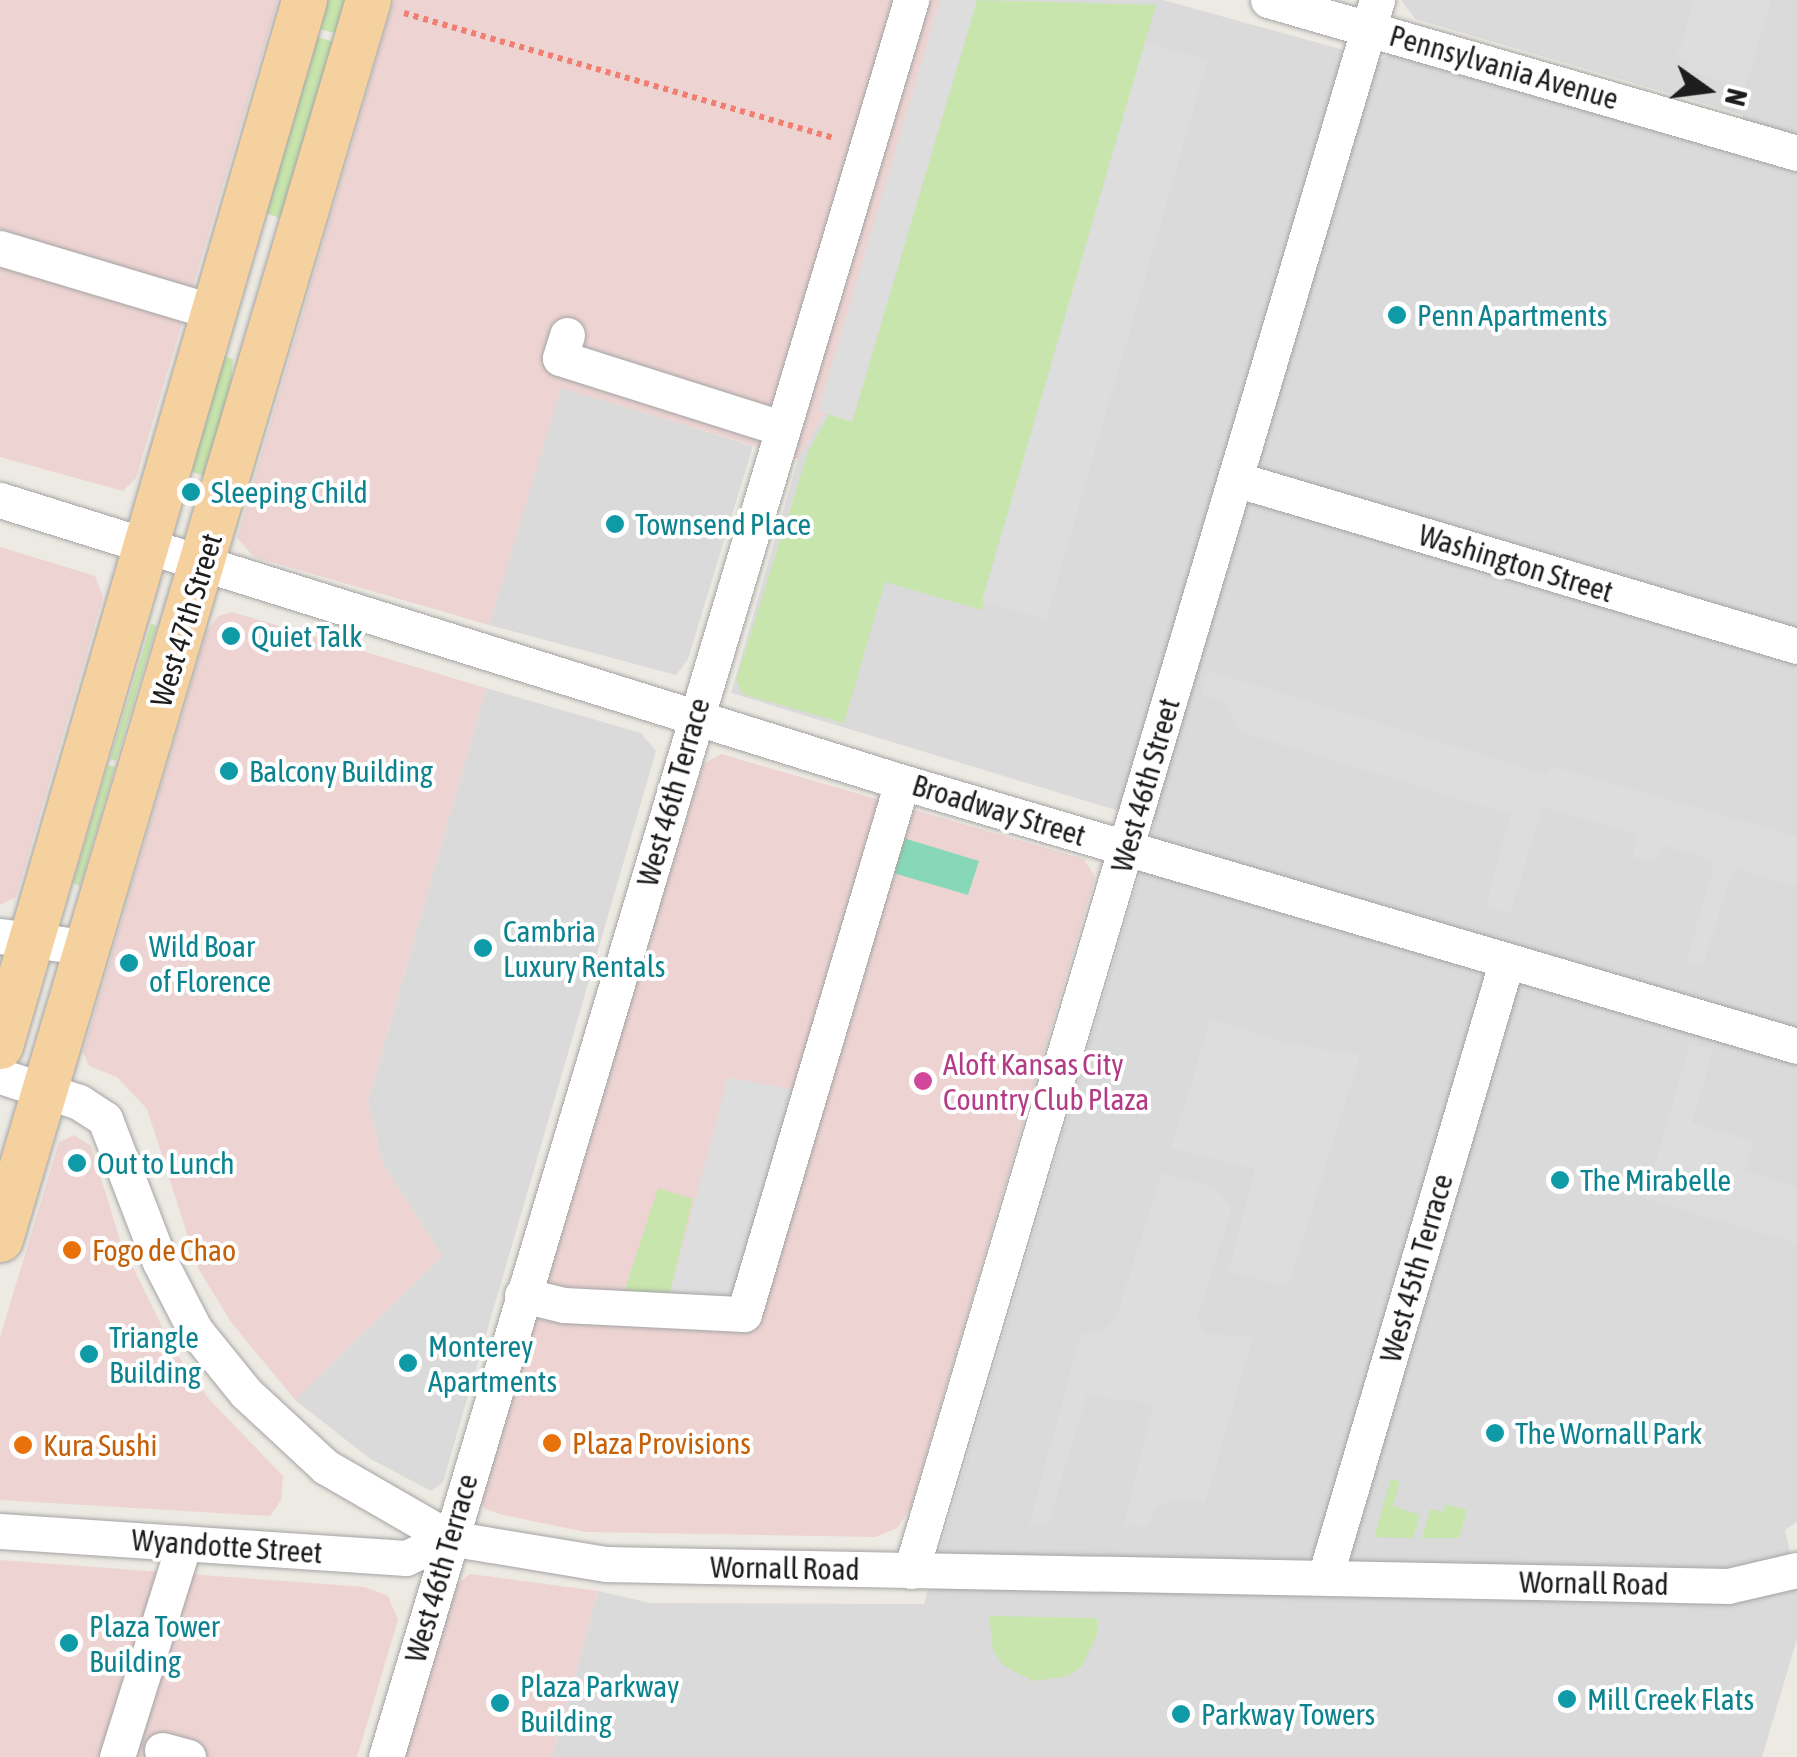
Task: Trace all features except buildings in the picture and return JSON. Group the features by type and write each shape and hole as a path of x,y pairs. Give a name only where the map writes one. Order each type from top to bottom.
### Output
{"main road":[{"name":"West 47th Street","path":"0,1046 16,936 146,543 304,0"},
{"name":"West 47th Street","path":"0,1239 286,283 386,7"},
{"path":"248,193 250,244 267,272 286,283"},
{"path":"216,303 244,322 257,384"}],"street":[{"name":"West 46th Terrace","path":"386,1757 911,0"},
{"name":"Pennsylvania Avenue","path":"1268,0 1373,14 1797,153"},
{"name":"West 46th Street","path":"911,1570 1373,14"},
{"path":"0,248 216,303"},
{"path":"567,334 560,358 780,428"},
{"name":"Washington Street","path":"1235,480 1797,646"},
{"name":"Broadway Street","path":"0,500 902,782 1797,1046"},
{"path":"522,1295 564,1305 744,1314 902,782"},
{"path":"16,936 85,947"},
{"name":"West 45th Terrace","path":"1325,1577 1506,960"},
{"name":"Wornall Road","path":"0,1076 44,1090 105,1119 160,1262 195,1330 246,1393 326,1467 450,1538 606,1564 1728,1586 1797,1570"},
{"name":"Wyandotte Street","path":"0,1531 406,1558 450,1538"},
{"path":"117,1757 184,1544"}],"path":[{"path":"386,7 849,142"}],"shaded area":[{"path":"0,0 278,0 136,478 123,491 0,457"},
{"path":"394,0 977,0 852,422 824,413 798,459 561,388 489,625 254,557 237,538"},
{"path":"940,0 977,0 852,422 818,411"},
{"path":"977,0 1163,0 1380,60 1393,53 1734,150 1743,115 1415,19 1401,0 1797,0 1797,1522 1785,1530 1797,1586 1797,1639 1762,1757 552,1757 598,1591 650,1603 924,1604 1155,822 731,693 798,459 824,413 851,421"},
{"path":"1694,0 1771,0 1745,88 1687,70 1687,61 1677,58"},
{"path":"1145,42 1208,60 1046,620 982,601"},
{"name":"Townsend Place","path":"561,387 753,446 688,659 676,675 489,625"},
{"path":"0,547 95,576 103,597 16,897 0,905"},
{"path":"232,612 486,688 368,1100 382,1162 442,1256 295,1400 231,1322 198,1268 147,1109 117,1077 89,1066 83,1052 207,631 218,616"},
{"path":"1209,671 1548,775 1552,766 1797,837 1797,886 1734,868 1702,967 1686,963 1715,861 1662,845 1656,862 1632,857 1638,835 1543,807 1510,913 1485,907 1511,815 1241,732 1222,700 1201,695"},
{"path":"486,688 641,733 656,751 443,1482 431,1491 369,1458 295,1400 442,1256 382,1162 368,1100"},
{"path":"721,754 1084,859 1095,877 911,1507 897,1528 876,1537 586,1532 503,1515 485,1509 479,1497 703,764"},
{"path":"1211,1019 1285,1043 1360,1055 1288,1287 1228,1272 1255,1169 1171,1148"},
{"path":"1690,1044 1713,1050 1692,1123 1753,1141 1745,1171 1797,1187 1797,1243 1645,1199"},
{"path":"728,1077 798,1091 736,1307 667,1304"},
{"name":"Triangle Building","path":"74,1135 91,1146 121,1243 173,1349 209,1399 283,1476 281,1500 270,1516 0,1500 0,1337 59,1142"},
{"path":"1162,1173 1216,1188 1232,1208 1197,1319 1206,1334 1253,1336 1205,1503 1176,1500 1158,1507 1146,1527 1124,1525 1153,1403 1086,1396 1048,1526 1029,1525 1081,1334 1105,1331 1117,1315"},
{"path":"0,1560 365,1587 388,1596 398,1620 357,1757 0,1757"},
{"path":"470,1574 598,1591 552,1757 405,1757 454,1587"}],"green space":[{"path":"328,0 344,0 342,35 320,29"},
{"path":"977,0 1156,5 982,610 885,582 844,723 743,694 736,680 809,450 829,414 852,421"},
{"path":"317,37 341,44 280,218 265,213"},
{"path":"223,356 233,359 231,387 204,476 190,471"},
{"path":"151,624 157,625 116,761 110,759"},
{"path":"108,765 115,767 80,886 73,883"},
{"path":"900,837 979,861 968,895 890,872"},
{"path":"658,1188 693,1199 667,1304 621,1302"},
{"path":"1391,1479 1400,1482 1393,1506 1420,1515 1413,1538 1374,1537"},
{"path":"1446,1504 1467,1510 1459,1538 1422,1538 1430,1509 1443,1512"},
{"path":"989,1616 1097,1618 1097,1635 1082,1666 1068,1676 1033,1681 1003,1665 993,1650"}],"place":[{"name":"Penn Apartments","path":"1397,315"},
{"name":"Sleeping Child","path":"191,492"},
{"name":"Townsend Place","path":"615,524"},
{"name":"Quiet Talk","path":"231,636"},
{"name":"Balcony Building","path":"229,771"},
{"name":"Cambria Luxury Rentals","path":"483,948"},
{"name":"Wild Boar of Florence","path":"129,963"},
{"name":"Aloft Kansas City Country Club Plaza","path":"923,1081"},
{"name":"Out to Lunch","path":"77,1163"},
{"name":"The Mirabelle","path":"1560,1180"},
{"name":"Fogo de Chao","path":"72,1250"},
{"name":"Triangle Building","path":"89,1354"},
{"name":"Monterey Apartments","path":"408,1363"},
{"name":"The Wornall Park","path":"1495,1433"},
{"name":"Plaza Provisions","path":"552,1443"},
{"name":"Kura Sushi","path":"23,1445"},
{"name":"Plaza Tower Building","path":"69,1643"},
{"name":"Mill Creek Flats","path":"1567,1699"},
{"name":"Plaza Parkway Building","path":"500,1703"},
{"name":"Parkway Towers","path":"1181,1714"}]}
